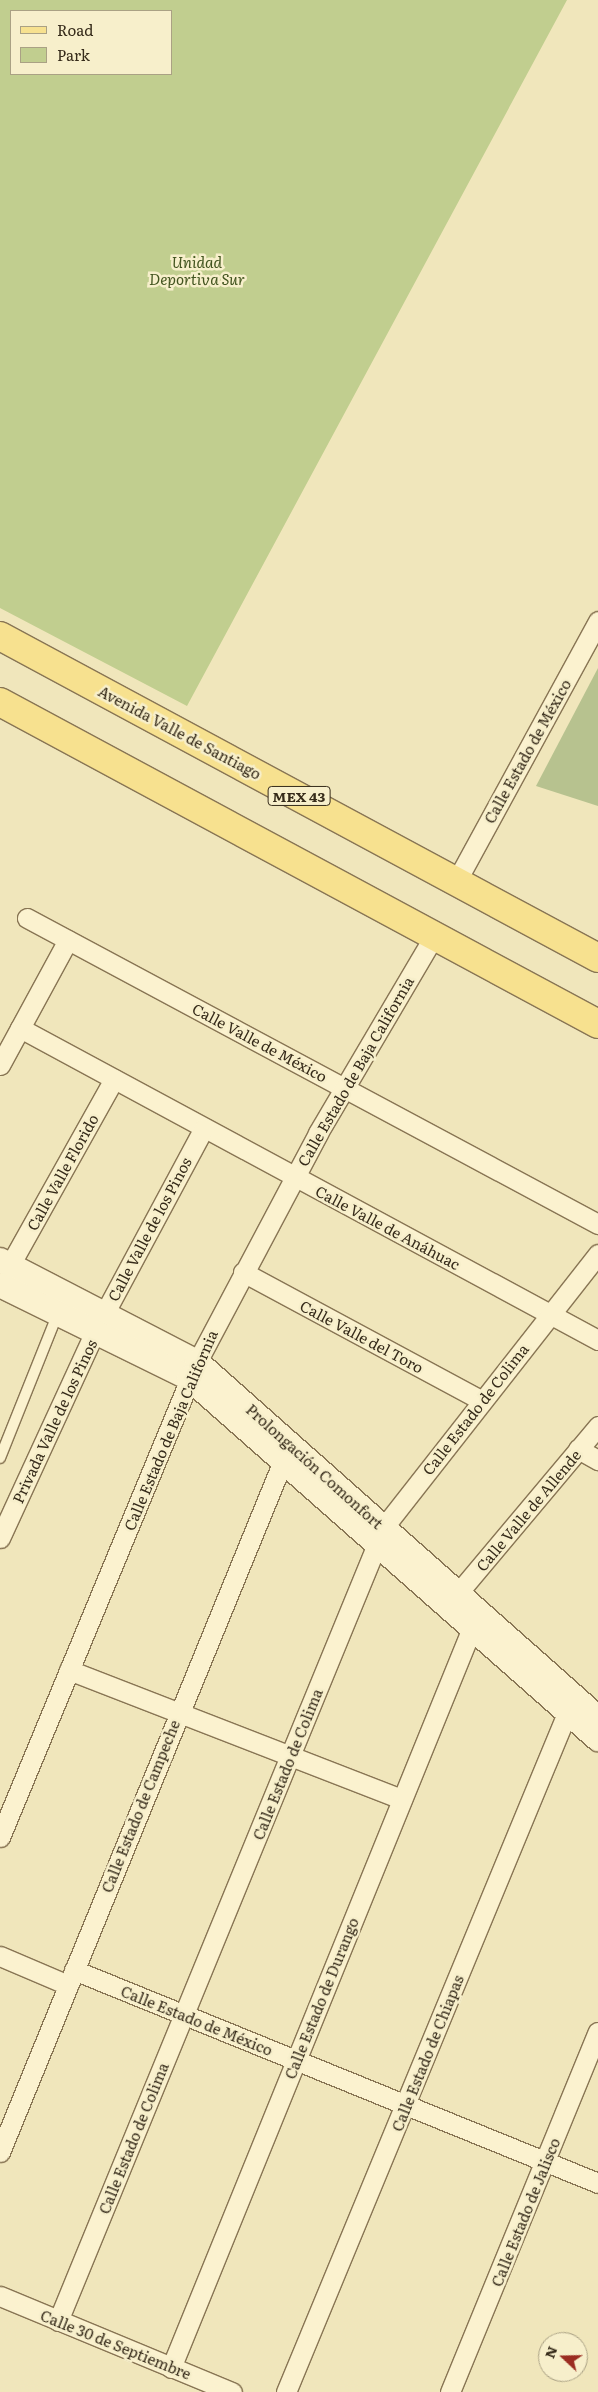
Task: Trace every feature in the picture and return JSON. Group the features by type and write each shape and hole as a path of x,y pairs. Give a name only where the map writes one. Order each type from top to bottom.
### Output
{"main road":[{"name":"Avenida Valle de Santiago","path":"0,636 598,958"},
{"path":"0,702 598,1024"}],"street":[{"name":"Calle Estado de México","path":"456,880 598,621"},
{"name":"Calle Valle de México","path":"27,918 598,1224"},
{"name":"Calle Estado de Baja California","path":"0,1837 193,1370 294,1176 434,936"},
{"path":"0,1065 68,940"},
{"name":"Calle Valle de Anáhuac","path":"20,1028 598,1340"},
{"name":"Calle Valle Florido","path":"3,1270 114,1079"},
{"name":"Calle Valle de los Pinos","path":"100,1323 204,1128"},
{"name":"Calle Estado de Colima","path":"58,2320 381,1536 480,1400 598,1254"},
{"name":"Prolongación Comonfort","path":"3,1270 58,1313 100,1323"},
{"name":"Prolongación Comonfort","path":"3,1270 100,1323 193,1370 381,1536 472,1628 598,1739"},
{"name":"Calle Valle del Toro","path":"243,1272 480,1400"},
{"name":"Privada Valle de los Pinos","path":"0,1538 100,1323"},
{"name":"Prolongación Comonfort","path":"193,1370 283,1461 458,1593 598,1718"},
{"name":"Calle Valle de Allende","path":"458,1593 598,1426"},
{"path":"578,1449 598,1460"},
{"name":"Calle Estado de Campeche","path":"0,2152 178,1712 283,1461"},
{"name":"Calle Estado de Durango","path":"171,2368 472,1628"},
{"path":"69,1670 402,1799"},
{"name":"Calle Estado de Chiapas","path":"286,2392 568,1713"},
{"name":"Calle Estado de México","path":"0,1956 184,2015 598,2183"},
{"name":"Calle Estado de Jalisco","path":"450,2392 598,2032"},
{"name":"Calle 30 de Septiembre","path":"0,2296 232,2392"}],"lane":[{"path":"0,1458 58,1313"}],"green space":[{"name":"Unidad Deportiva Sur","path":"0,0 567,0 187,706 0,608"},
{"path":"598,668 598,806 536,786"}]}
